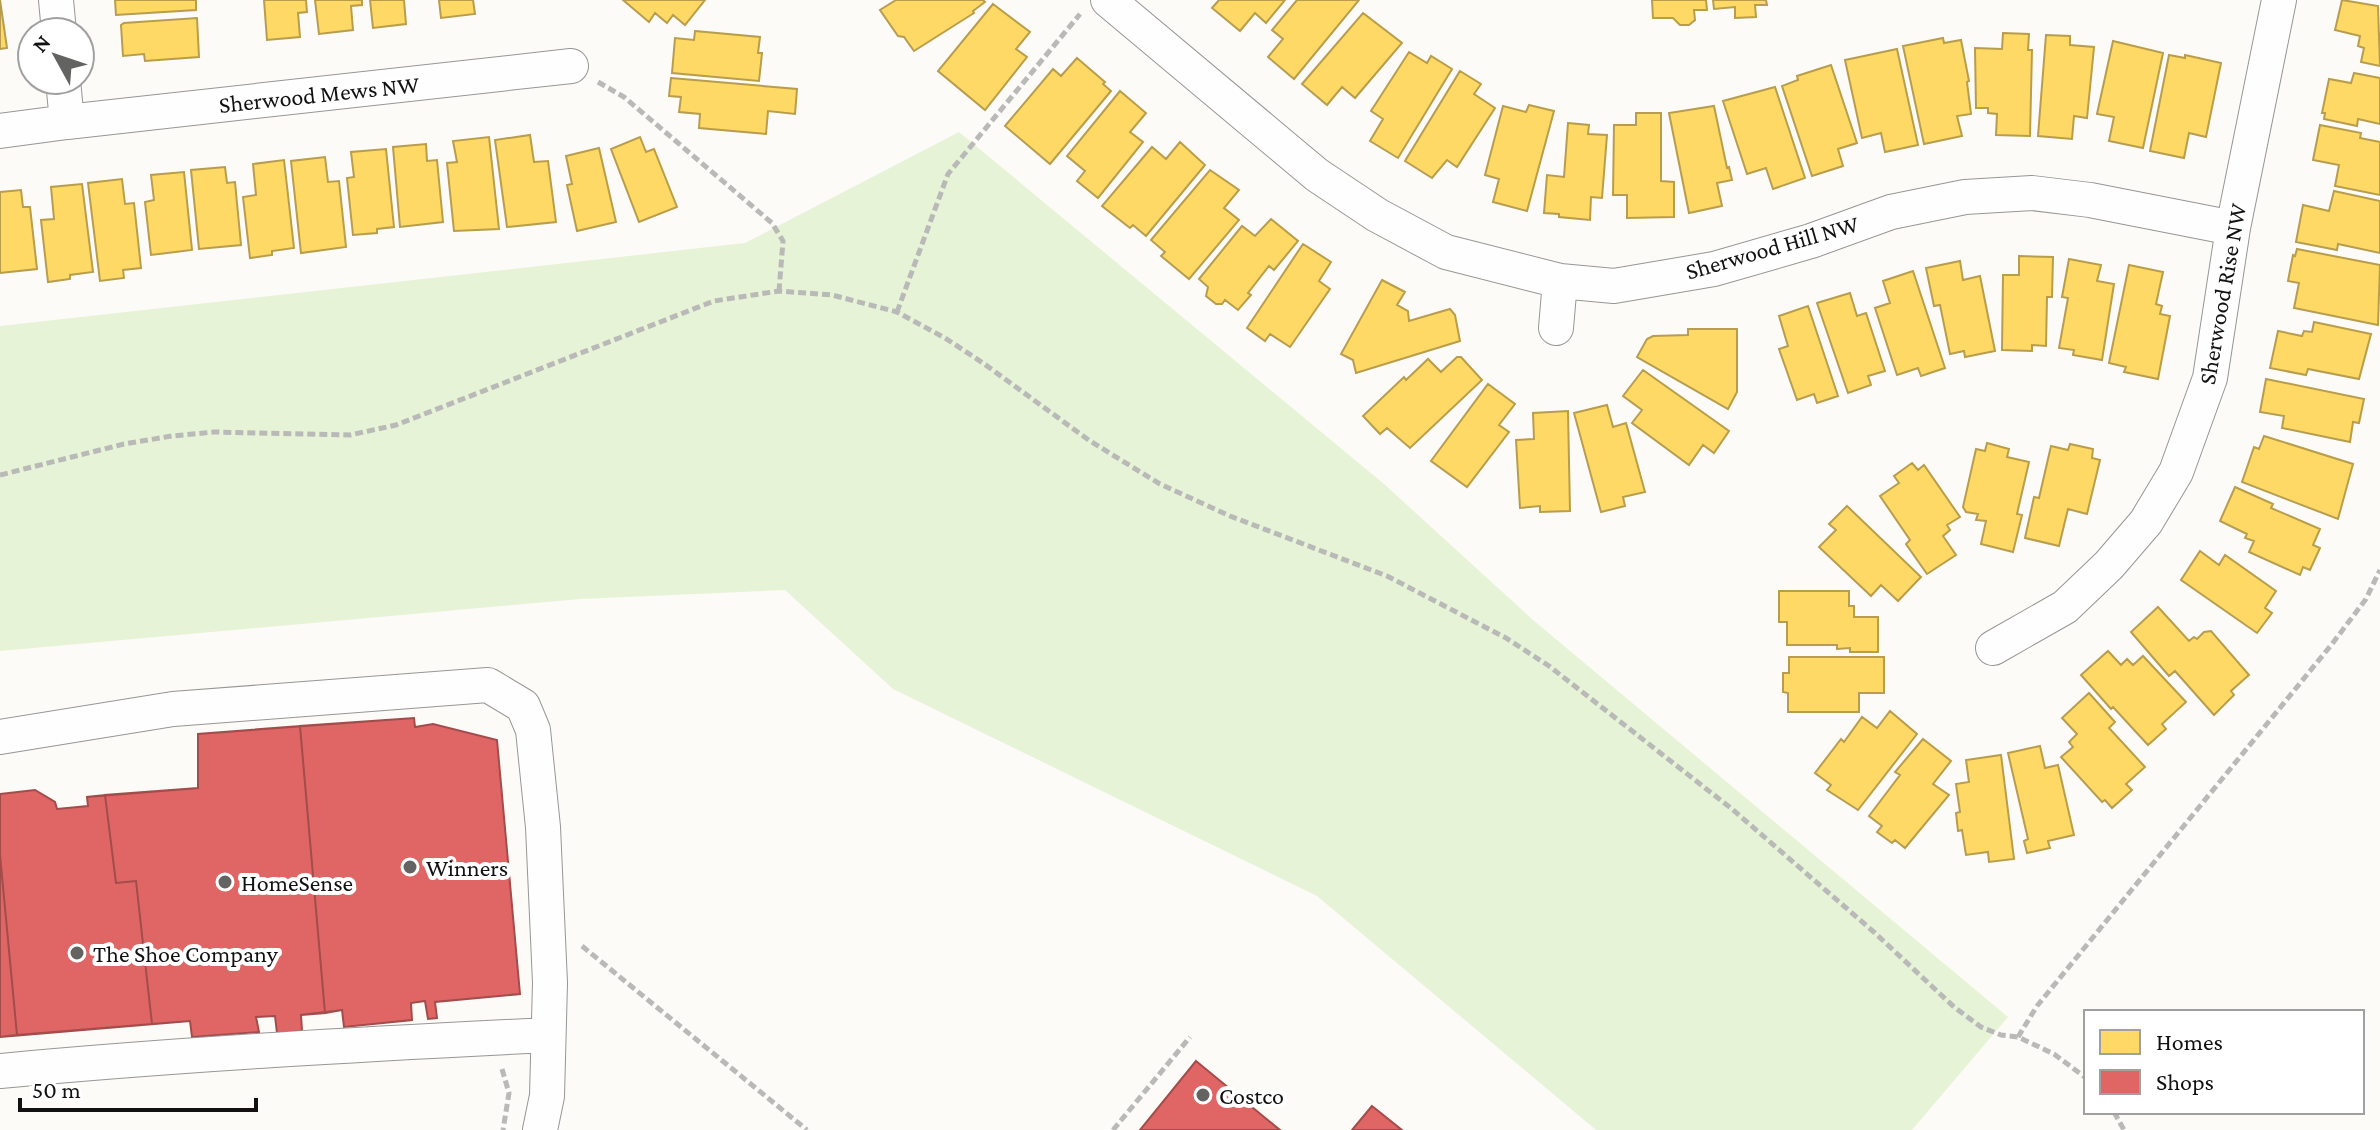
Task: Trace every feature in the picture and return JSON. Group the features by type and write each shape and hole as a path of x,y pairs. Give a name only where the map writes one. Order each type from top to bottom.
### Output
{"street":[{"name":"Sherwood Rise NW","path":"1993,648 2065,607 2109,565 2146,522 2176,472 2210,378 2233,228 2279,0"},
{"name":"Sherwood Hill NW","path":"1095,5 1317,175 1377,215 1446,252 1560,281 1614,286 1714,269 1811,241 1891,212 1965,197 2032,193 2090,200 2233,228"},
{"name":"Sherwood Mews NW","path":"0,131 571,66"},
{"path":"65,96 67,122"},
{"path":"1556,328 1560,281"},
{"path":"0,737 173,709 488,685 523,706 533,730 543,827 550,983 547,1096 540,1130"},
{"path":"0,1071 264,1053 347,1044 548,1035"}],"path":[{"path":"897,312 948,174 1095,5"},
{"path":"571,66 624,97 772,223 783,241 779,291"},
{"path":"0,475 124,444 172,436 214,432 350,435 396,425 714,301 779,291 832,295 897,312 958,346 1090,441 1160,484 1230,516 1387,576 1506,638 1549,666 1732,809 1875,933 1954,1007 1981,1027 2001,1035 2018,1037 2054,1054 2084,1076"},
{"path":"2018,1037 2037,1006 2332,644 2366,599 2380,570"},
{"path":"578,943 807,1130"},
{"path":"1113,1130 1190,1037"},
{"path":"503,1067 501,1072 509,1093 503,1130"}],"green space":[{"path":"959,132 1384,484 1533,620 2008,1017 1912,1130 1596,1130 1317,896 893,689 785,590 580,599 0,651 0,326 745,243"}],"building: Homes":[{"path":"0,0 7,48 0,49"},
{"path":"115,0 196,0 196,10 116,15"},
{"path":"264,0 306,0 307,12 298,13 300,37 267,40"},
{"path":"315,0 362,0 362,5 351,6 353,30 319,34"},
{"path":"370,0 404,0 406,24 373,28"},
{"path":"439,0 473,0 475,14 441,18"},
{"path":"623,0 705,0 685,25 673,15 667,23 655,13 649,22"},
{"path":"896,0 985,2 974,13 914,51 904,37 898,36 880,10"},
{"path":"1219,0 1285,0 1266,23 1255,13 1240,31 1212,8"},
{"path":"1297,0 1359,0 1294,79 1268,57 1283,39 1272,30"},
{"path":"1652,0 1706,0 1707,10 1694,10 1695,20 1689,25 1680,25 1673,18 1653,18"},
{"path":"1713,0 1766,0 1767,5 1755,5 1756,17 1735,18 1735,7 1714,9"},
{"path":"2342,0 2378,6 2380,66 2361,62 2364,48 2358,46 2360,36 2335,30"},
{"path":"993,4 1030,32 1016,49 1027,57 985,110 938,71"},
{"path":"1363,13 1402,43 1355,98 1342,87 1327,105 1302,84"},
{"path":"197,18 199,57 145,61 144,54 123,56 121,25 124,23"},
{"path":"695,31 760,37 759,81 672,73 675,38 694,40"},
{"path":"2003,33 2029,34 2028,50 2032,50 2030,136 1996,135 1997,114 1988,113 1988,108 1976,108 1975,48 2002,49"},
{"path":"2046,35 2070,36 2070,45 2094,47 2087,118 2074,116 2072,139 2038,136"},
{"path":"1943,38 1944,43 1961,40 1969,81 1971,114 1957,116 1962,136 1924,144 1903,46"},
{"path":"2113,41 2163,53 2143,148 2109,141 2114,117 2097,114"},
{"path":"1897,49 1918,145 1885,152 1881,133 1862,138 1845,60"},
{"path":"1409,52 1427,63 1431,56 1452,69 1398,158 1370,141 1383,119 1371,111"},
{"path":"2169,55 2185,58 2185,55 2221,63 2206,137 2189,133 2184,158 2150,151"},
{"path":"1077,58 1111,91 1050,164 1005,126 1053,69 1061,76"},
{"path":"1831,65 1857,143 1838,149 1843,166 1812,176 1782,86 1798,80 1797,76"},
{"path":"1460,71 1481,84 1474,94 1495,108 1457,167 1447,160 1432,178 1405,161"},
{"path":"2354,73 2380,78 2380,124 2358,119 2357,126 2324,119 2325,113 2322,113 2329,79 2351,83"},
{"path":"671,78 797,89 795,114 768,111 766,134 699,128 700,114 679,112 681,97 669,96"},
{"path":"1775,87 1805,178 1773,189 1766,168 1747,174 1723,101"},
{"path":"1120,91 1146,113 1130,132 1143,142 1098,198 1077,181 1085,171 1067,156"},
{"path":"1529,105 1554,111 1527,211 1493,202 1499,179 1485,175 1503,106 1526,112"},
{"path":"1714,106 1732,180 1717,183 1722,206 1689,213 1669,113"},
{"path":"1636,113 1661,113 1661,181 1674,182 1674,217 1627,218 1627,195 1613,195 1614,125 1636,125"},
{"path":"1568,123 1589,125 1588,134 1607,135 1602,198 1591,197 1590,220 1544,213 1547,175 1564,177"},
{"path":"2320,125 2361,133 2360,138 2380,142 2380,195 2335,186 2339,165 2313,160"},
{"path":"530,135 534,162 548,161 556,222 507,227 495,140"},
{"path":"489,137 499,229 454,231 447,163 457,162 453,141"},
{"path":"640,137 646,152 654,149 677,207 639,222 611,149"},
{"path":"1180,142 1205,165 1146,236 1133,225 1130,228 1102,206 1152,147 1166,159"},
{"path":"426,144 427,161 437,160 443,222 400,227 393,147"},
{"path":"599,148 616,222 577,231 567,185 572,184 566,156"},
{"path":"386,149 394,227 377,229 377,233 353,235 347,178 354,177 351,152"},
{"path":"325,157 328,182 339,181 346,247 301,253 291,161"},
{"path":"284,160 294,248 250,258 243,197 256,195 253,164"},
{"path":"225,167 227,183 235,182 241,245 199,249 191,170"},
{"path":"1210,170 1239,190 1224,208 1239,220 1189,279 1161,256 1165,252 1151,240"},
{"path":"184,172 192,250 151,255 145,202 154,200 151,175"},
{"path":"122,179 125,204 134,203 141,268 123,270 124,278 100,281 88,183"},
{"path":"82,184 93,272 48,282 41,220 54,219 51,187"},
{"path":"21,190 23,207 30,207 37,269 0,273 0,192"},
{"path":"2334,191 2380,201 2380,253 2338,244 2337,250 2296,242 2303,205 2329,211"},
{"path":"1271,219 1298,241 1274,270 1269,266 1238,310 1225,300 1222,304 1216,304 1206,296 1208,287 1199,279 1242,226 1255,236"},
{"path":"1303,244 1331,262 1319,281 1330,289 1290,347 1270,334 1265,341 1247,328"},
{"path":"2297,249 2380,265 2378,325 2294,308 2299,283 2288,281"},
{"path":"2019,256 2053,257 2052,297 2047,297 2046,346 2032,345 2032,351 2002,350 2003,275 2019,275"},
{"path":"2069,259 2101,265 2097,281 2114,284 2102,360 2073,355 2074,350 2059,348 2068,298 2062,297"},
{"path":"1960,261 1963,280 1980,276 1995,351 1965,357 1964,351 1950,354 1940,305 1934,306 1926,268"},
{"path":"2129,265 2163,272 2156,304 2162,306 2160,314 2170,316 2158,379 2124,372 2126,367 2109,363"},
{"path":"1913,271 1945,368 1921,376 1918,368 1897,375 1875,308 1890,303 1883,281"},
{"path":"1382,280 1405,292 1397,305 1408,311 1409,321 1450,309 1455,315 1460,341 1356,373 1353,360 1341,354"},
{"path":"1850,293 1857,316 1866,313 1885,371 1868,376 1871,385 1848,393 1817,303"},
{"path":"1808,306 1838,396 1817,403 1814,394 1797,400 1779,349 1788,346 1779,316"},
{"path":"2314,322 2371,334 2359,379 2308,369 2306,375 2270,368 2278,331 2302,336 2304,331 2312,332"},
{"path":"1688,329 1737,329 1737,392 1728,409 1637,357 1647,339 1653,336 1688,335"},
{"path":"1461,357 1482,380 1410,448 1387,428 1380,434 1363,416 1428,359 1441,372"},
{"path":"1643,370 1729,431 1714,453 1703,445 1689,465 1632,423 1642,410 1623,396"},
{"path":"2266,379 2364,399 2359,423 2353,422 2350,442 2282,428 2284,416 2260,412"},
{"path":"1488,384 1515,404 1499,425 1509,432 1467,487 1431,461"},
{"path":"1607,405 1613,427 1626,423 1645,492 1623,497 1625,506 1601,512 1574,413"},
{"path":"1568,411 1570,511 1540,512 1540,506 1520,508 1516,440 1534,439 1533,413"},
{"path":"2264,436 2353,464 2338,519 2242,482 2254,447 2259,449"},
{"path":"1987,443 2009,449 2007,457 2029,462 2017,514 2022,515 2013,552 1981,544 1986,521 1976,520 1978,514 1966,512 1963,507 1976,449 1985,451"},
{"path":"2070,444 2093,449 2092,458 2100,460 2087,514 2068,509 2059,546 2025,538 2034,497 2039,498 2051,446 2068,450"},
{"path":"1912,463 1918,470 1924,465 1960,517 1947,525 1950,530 1943,536 1956,555 1927,574 1906,544 1910,540 1880,496 1899,483 1894,476"},
{"path":"2235,487 2273,504 2271,508 2320,529 2313,545 2320,548 2310,570 2303,567 2300,575 2249,552 2254,541 2245,538 2247,534 2220,521"},
{"path":"1847,506 1921,577 1898,601 1881,585 1871,596 1819,547 1836,530 1829,524"},
{"path":"2200,551 2219,565 2225,555 2276,591 2265,608 2272,613 2257,633 2181,580"},
{"path":"1779,591 1849,591 1849,606 1854,606 1854,617 1878,617 1878,652 1850,652 1850,648 1837,649 1837,645 1787,645 1787,622 1779,622"},
{"path":"2158,607 2189,641 2211,631 2249,675 2231,691 2234,695 2214,715 2175,671 2169,676 2131,632"},
{"path":"2108,651 2121,665 2127,659 2133,665 2143,656 2186,702 2162,724 2166,729 2148,745 2081,675"},
{"path":"1789,657 1884,657 1884,693 1859,693 1859,712 1788,712 1788,693 1783,692 1783,673 1789,673"},
{"path":"2089,693 2115,722 2109,728 2145,767 2126,784 2132,790 2112,808 2105,800 2102,802 2061,757 2073,747 2069,742 2077,734 2062,718"},
{"path":"1890,711 1917,734 1858,810 1827,790 1831,785 1815,773 1862,717 1877,728"},
{"path":"1923,739 1951,761 1933,784 1949,795 1905,848 1877,832 1882,826 1869,816 1900,775 1895,772"},
{"path":"2040,746 2045,768 2058,765 2074,835 2048,841 2050,848 2027,853 2024,841 2028,839 2008,753"},
{"path":"2001,755 2014,859 1989,862 1988,852 1966,855 1962,830 1958,831 1956,813 1960,812 1956,784 1969,782 1966,760"}],"building: Shops":[{"path":"414,718 415,727 433,724 497,740 520,994 435,1002 437,1018 428,1019 425,1001 411,1003 412,1020 344,1027 342,1010 301,1015 302,1031 277,1033 275,1016 256,1017 259,1032 192,1037 190,1021 0,1037 0,794 35,790 55,802 57,809 88,806 87,797 198,788 198,734"},
{"name":"Winners","path":"414,718 415,727 433,724 497,740 520,994 435,1002 437,1018 428,1019 425,1001 411,1003 412,1020 344,1027 342,1010 325,1013 300,726"},
{"name":"HomeSense","path":"300,726 325,1013 301,1015 302,1031 277,1033 275,1016 256,1017 259,1032 192,1037 190,1021 152,1024 136,881 116,883 105,795 198,788 198,734"},
{"name":"The Shoe Company","path":"35,790 55,802 57,809 88,806 87,797 105,795 116,883 136,881 152,1024 17,1035 0,855 0,794"},
{"path":"0,855 17,1035 0,1037"},
{"name":"Costco","path":"1196,1061 1280,1130 1140,1130"},
{"name":"Costco","path":"1372,1106 1402,1130 1352,1130"}],"place":[{"name":"Winners","path":"410,867"},
{"name":"HomeSense","path":"225,882"},
{"name":"The Shoe Company","path":"77,953"},
{"name":"Costco","path":"1203,1095"}]}
